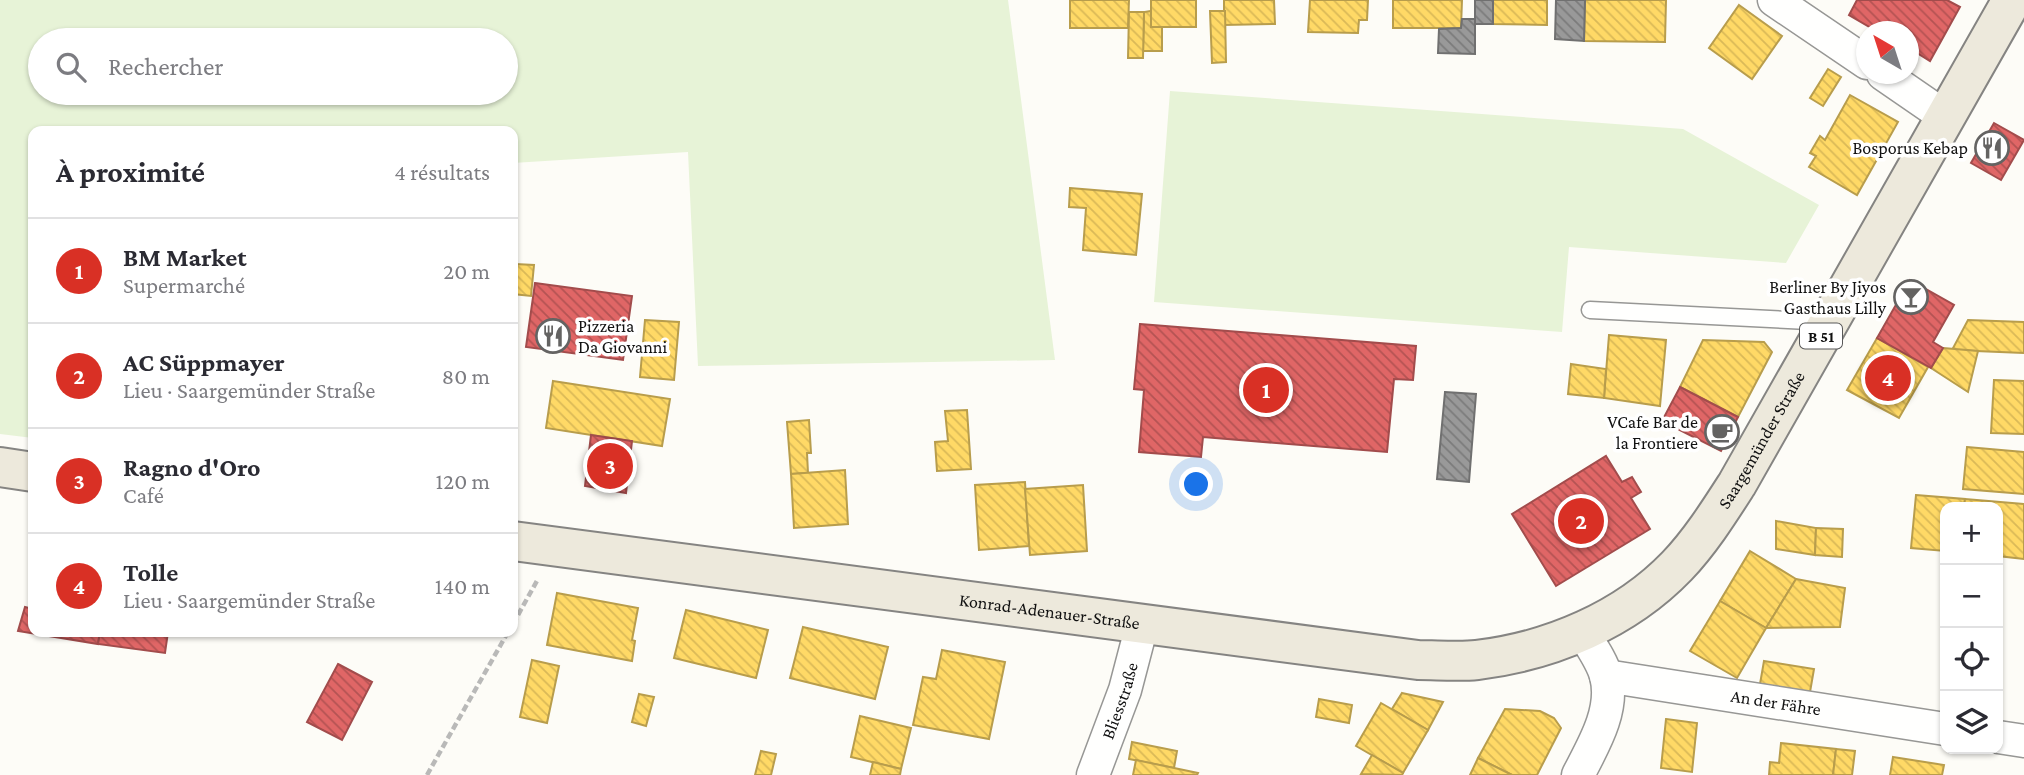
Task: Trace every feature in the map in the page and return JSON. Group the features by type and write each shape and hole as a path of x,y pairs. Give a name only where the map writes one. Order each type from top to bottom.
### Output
{"main road":[{"name":"Saargemünder Straße","path":"1583,632 1630,605 1676,567 1707,530 1737,484 2012,0"},
{"path":"0,467 28,471"},
{"name":"Konrad-Adenauer-Straße","path":"518,542 1418,660 1475,660 1519,653 1583,632"}],"street":[{"path":"1774,0 1856,56"},
{"path":"1897,84 1944,116"},
{"name":"Bliesstraße","path":"1093,775 1125,690 1142,625"},
{"path":"1578,775 1602,724 1608,699 1606,676 1583,632"},
{"name":"An der Fähre","path":"1606,676 1940,728"},
{"path":"2003,738 2024,741"}],"lane":[{"path":"1590,310 1829,322"}],"path":[{"path":"518,615 544,569"},
{"path":"427,775 505,637"}],"green space":[{"path":"0,0 1008,0 1055,360 698,366 688,152 518,163 518,126 28,126 28,437 0,434"},
{"path":"1170,91 1683,129 1819,205 1786,263 1569,247 1562,332 1154,302"}],"building: Logements":[{"path":"1070,0 1129,0 1128,28 1070,28"},
{"path":"1151,0 1196,0 1196,27 1151,27"},
{"path":"1224,0 1274,0 1275,24 1224,25"},
{"path":"1310,0 1368,0 1367,20 1359,20 1358,33 1308,32"},
{"path":"1393,0 1462,0 1461,28 1393,28"},
{"path":"1493,0 1547,0 1547,25 1493,24"},
{"path":"1585,0 1666,0 1665,42 1584,41"},
{"path":"1739,5 1782,36 1752,79 1709,48"},
{"path":"1151,11 1151,27 1162,27 1162,51 1143,51 1144,12"},
{"path":"1210,11 1225,11 1226,62 1212,63"},
{"path":"1129,12 1144,12 1143,58 1128,58"},
{"path":"1828,69 1841,77 1823,106 1810,98"},
{"path":"1850,95 1898,122 1857,195 1809,167 1816,156 1810,153 1820,136 1825,140"},
{"path":"1070,188 1142,194 1136,255 1083,250 1086,208 1069,207"},
{"path":"518,264 534,265 531,296 518,295"},
{"path":"645,320 679,322 674,380 640,377"},
{"path":"1968,320 2024,322 2024,353 1952,350"},
{"path":"1609,335 1666,340 1660,406 1604,398"},
{"path":"1877,338 1928,367 1899,418 1847,390"},
{"path":"1703,340 1764,342 1772,352 1738,417 1680,387"},
{"path":"1943,348 1978,351 1968,392 1931,368"},
{"path":"1571,364 1606,369 1604,398 1568,394"},
{"path":"1994,380 2024,381 2024,434 1991,433"},
{"path":"553,381 670,399 662,446 546,428"},
{"path":"967,410 971,469 937,471 935,442 948,441 945,411"},
{"path":"809,420 811,453 807,453 808,473 791,474 787,422"},
{"path":"1967,447 2024,452 2024,494 1963,489"},
{"path":"845,470 848,524 794,528 791,474"},
{"path":"1025,482 1029,546 979,550 975,485"},
{"path":"1083,485 1087,551 1030,555 1025,489"},
{"path":"1916,495 1965,499 1965,502 1940,502 1940,551 1911,548"},
{"path":"1965,499 2000,502 1965,502"},
{"path":"2003,502 2024,504 2024,559 2003,557"},
{"path":"1776,521 1816,528 1815,555 1776,549"},
{"path":"1816,528 1843,529 1842,557 1815,555"},
{"path":"1750,551 1796,579 1766,628 1720,601"},
{"path":"1796,579 1845,588 1840,627 1766,628"},
{"path":"557,593 638,608 632,640 635,641 632,661 547,645"},
{"path":"1720,601 1766,628 1737,678 1690,651"},
{"path":"686,610 768,630 756,678 674,658"},
{"path":"803,627 888,647 875,699 790,678"},
{"path":"942,650 1005,662 989,739 913,725 923,677 936,679"},
{"path":"532,660 559,666 547,723 520,717"},
{"path":"1764,661 1814,669 1810,692 1760,684"},
{"path":"1402,693 1443,702 1428,730 1392,709"},
{"path":"639,694 654,697 646,726 632,722"},
{"path":"1319,699 1352,705 1349,723 1316,717"},
{"path":"1381,703 1428,730 1403,773 1356,746"},
{"path":"1505,709 1540,711 1554,718 1561,728 1537,775 1512,775 1478,758"},
{"path":"860,716 911,728 901,769 851,757"},
{"path":"1666,719 1697,723 1692,772 1661,768"},
{"path":"1132,742 1177,751 1174,768 1129,759"},
{"path":"1781,743 1836,749 1833,775 1769,775 1770,762 1779,763"},
{"path":"1836,749 1855,751 1852,775 1833,775"},
{"path":"761,751 776,754 771,775 755,775"},
{"path":"1372,755 1403,773 1402,775 1361,774"},
{"path":"1893,757 1944,765 1942,775 1890,775"},
{"path":"1478,758 1512,775 1470,775"},
{"path":"1136,760 1198,773 1133,775"},
{"path":"873,762 901,769 900,775 870,775"}],"building: Commerces":[{"path":"1857,0 1947,0 1960,7 1930,61 1919,54 1919,21 1859,21 1849,15"},
{"path":"1994,123 2024,140 2001,180 1971,163"},
{"path":"1910,280 1954,305 1933,342 1943,348 1931,368 1877,338"},
{"path":"535,283 632,296 623,360 526,347"},
{"path":"1140,324 1416,346 1413,380 1394,379 1387,452 1203,437 1201,457 1139,452 1144,390 1134,389"},
{"path":"1680,387 1738,417 1721,451 1662,421"},
{"path":"591,435 632,441 626,493 585,486"},
{"path":"1606,456 1622,482 1632,477 1641,492 1631,498 1650,529 1556,586 1512,514"},
{"path":"25,607 28,608 28,633 18,631"},
{"path":"55,637 99,637 98,644"},
{"path":"99,637 167,637 165,653 98,644"},
{"path":"338,664 372,682 342,740 307,722"}],"building: Industrie":[{"path":"1475,0 1493,0 1493,24 1475,24"},
{"path":"1556,0 1585,0 1584,41 1555,39"},
{"path":"1462,19 1475,19 1475,54 1438,53 1439,29 1461,28"},
{"path":"1445,392 1476,394 1469,482 1437,479"}],"place":[{"name":"Bosporus Kebap","path":"1992,148"},
{"name":"Berliner By Jiyos Gasthaus Lilly","path":"1911,297"},
{"name":"Pizzeria Da Giovanni","path":"553,336"},
{"name":"Tolle","path":"1888,378"},
{"name":"BM Market","path":"1266,390"},
{"name":"VCafe Bar de la Frontiere","path":"1722,432"},
{"name":"Ragno d'Oro","path":"610,466"},
{"name":"AC Süppmayer","path":"1581,521"}]}
